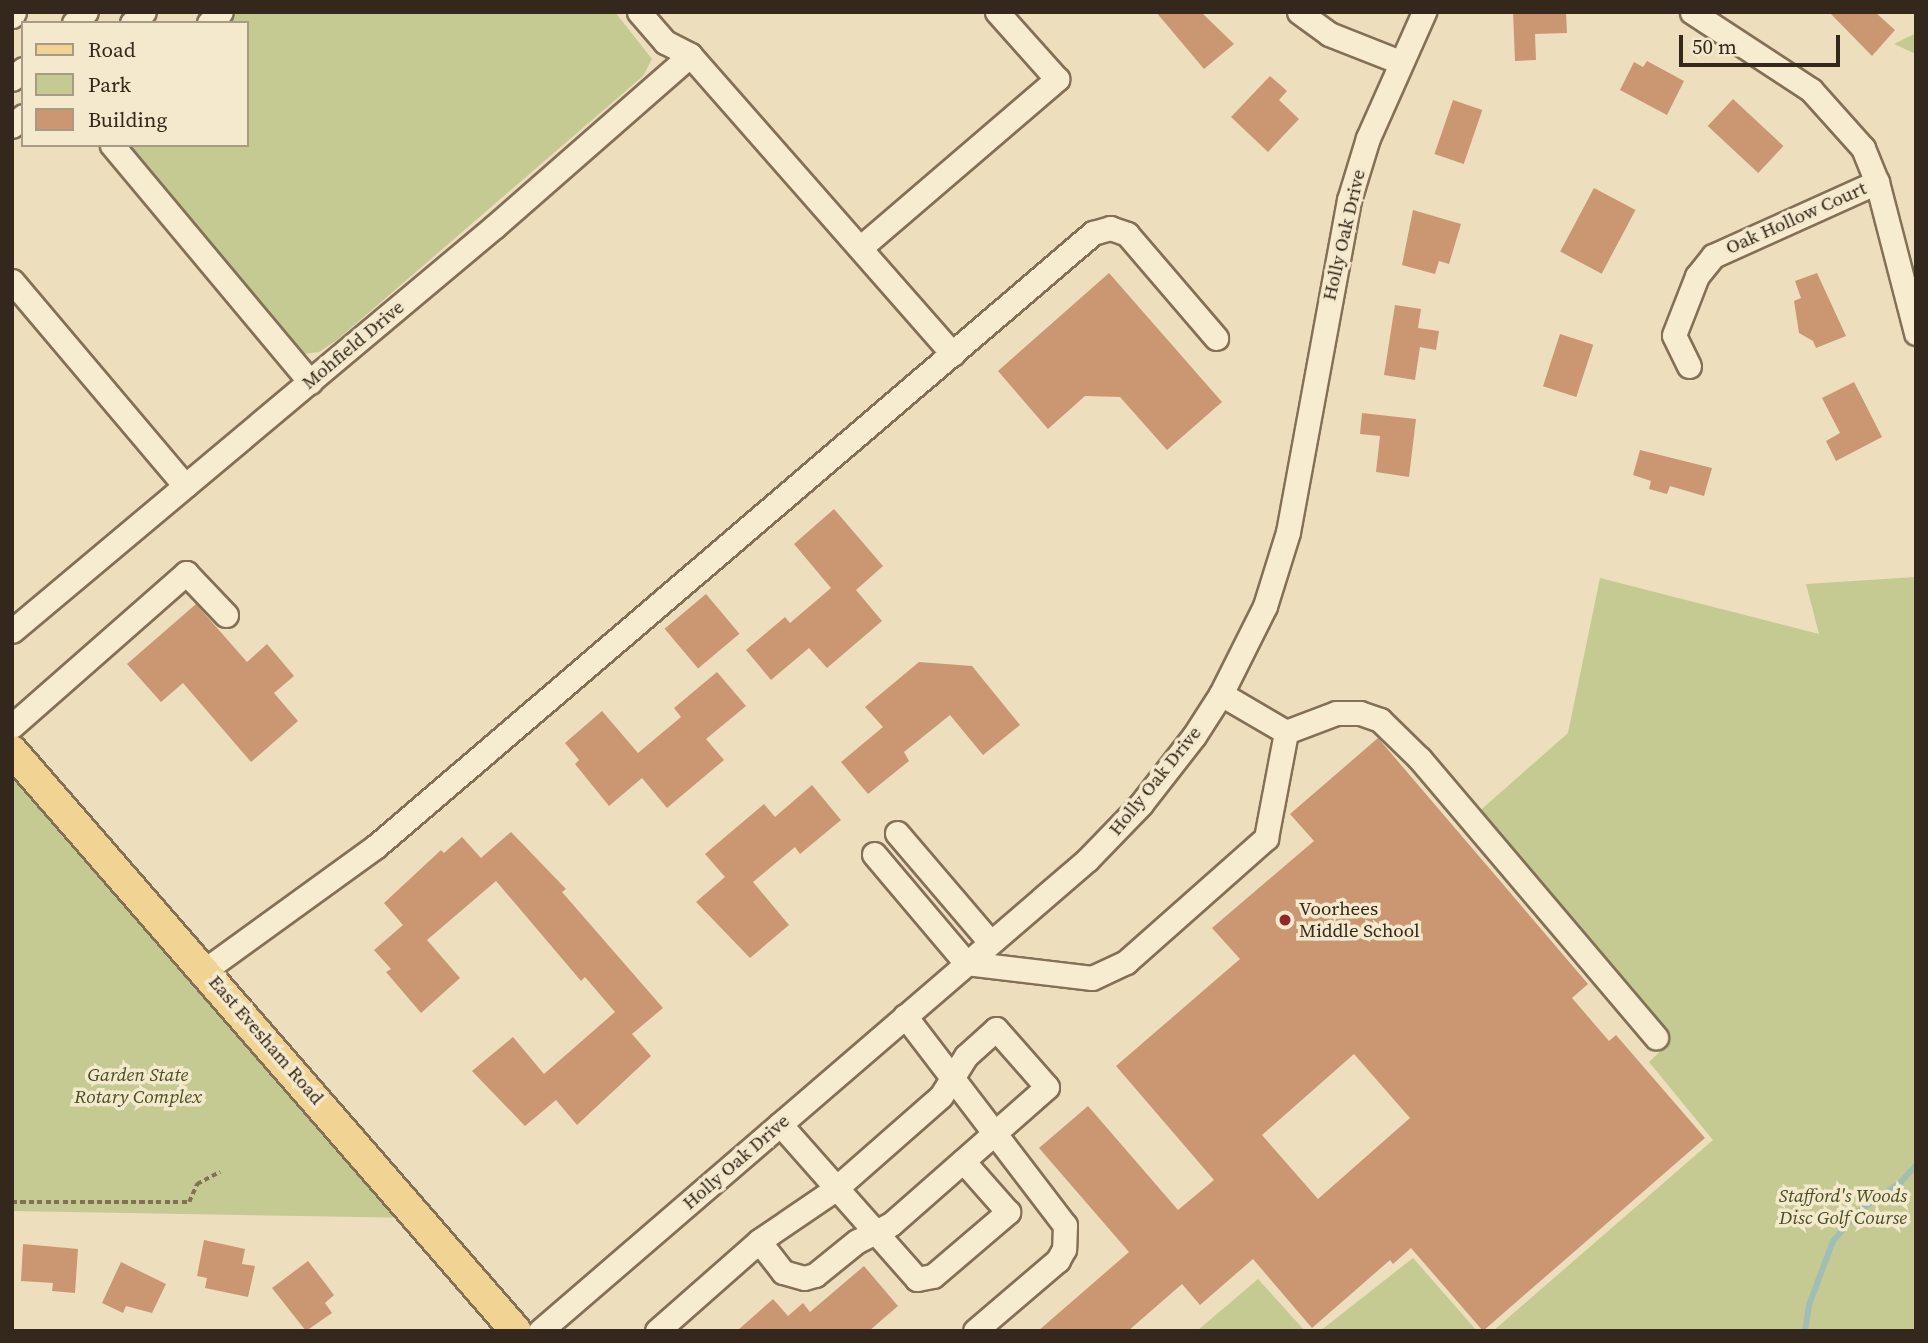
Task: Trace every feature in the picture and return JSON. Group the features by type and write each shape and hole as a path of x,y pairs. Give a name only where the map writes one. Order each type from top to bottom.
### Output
{"main road":[{"name":"East Evesham Road","path":"12,751 516,1331"}],"street":[{"path":"639,12 664,42 690,55 953,354"},
{"path":"860,248 1057,79 997,12"},
{"path":"1299,12 1329,34 1400,62"},
{"name":"Holly Oak Drive","path":"540,1331 1118,829 1169,769 1221,694 1265,606 1288,532 1349,200 1368,138 1424,12"},
{"path":"1692,12 1811,90 1863,148 1877,182 1916,333"},
{"name":"Mohfield Drive","path":"12,631 310,382 690,55"},
{"path":"114,147 310,382"},
{"name":"Oak Hollow Court","path":"1689,366 1674,335 1697,276 1713,256 1877,182"},
{"path":"205,970 375,847 1093,233 1107,228 1129,236 1216,338"},
{"path":"12,281 185,486"},
{"path":"12,726 186,573 226,615"},
{"path":"1221,694 1286,732 1348,712 1380,720 1420,759 1656,1037"},
{"path":"874,854 966,963 1091,978 1126,962 1266,838 1286,732"},
{"path":"897,833 990,942"},
{"path":"905,1016 955,1076 994,1134 1059,1214 1066,1237 1058,1259 975,1331"},
{"path":"657,1331 759,1241 834,1190 941,1096 966,1056 996,1029 1047,1087 891,1224 873,1233 824,1270 804,1278 783,1272 759,1241"},
{"path":"780,1124 834,1190 912,1277 933,1276 1008,1212 962,1161"}],"path":[{"path":"12,1202 189,1202 197,1184 220,1172"}],"green space":[{"path":"238,12 615,12 652,59 643,76 337,340 319,352 303,354 129,147 248,147 248,21 228,21"},
{"path":"1916,33 1916,54 1894,44"},
{"name":"Stafford's Woods Disc Golf Course","path":"1916,577 1916,1331 1493,1331 1713,1140 1649,1062 1666,1046 1466,823 1568,733 1600,578 1819,634 1806,584"},
{"name":"Garden State Rotary Complex","path":"12,750 419,1218 12,1211"},
{"path":"1413,1258 1477,1331 1320,1331"},
{"path":"1258,1279 1305,1331 1197,1331"}],"building":[{"path":"1156,12 1201,12 1234,44 1204,69"},
{"path":"1513,12 1566,12 1567,33 1535,34 1536,60 1515,61"},
{"path":"1829,12 1875,12 1895,30 1872,56"},
{"path":"1647,61 1684,81 1667,115 1620,90 1634,62 1643,67"},
{"path":"1270,76 1287,91 1279,100 1299,119 1268,152 1231,117"},
{"path":"1733,99 1783,146 1758,173 1708,126"},
{"path":"1453,100 1482,110 1464,164 1434,154"},
{"path":"1594,188 1635,210 1602,274 1560,252"},
{"path":"1413,210 1461,224 1449,264 1439,261 1435,274 1402,265"},
{"path":"1109,273 1222,402 1167,450 1120,397 1085,396 1048,429 998,371"},
{"path":"1817,273 1846,336 1816,348 1813,341 1799,333 1794,301 1801,298 1795,281"},
{"path":"1395,305 1421,309 1418,328 1439,331 1436,350 1420,347 1415,380 1384,375"},
{"path":"1560,334 1593,345 1576,397 1543,386"},
{"path":"1854,382 1882,437 1836,461 1826,441 1840,433 1822,398"},
{"path":"1362,413 1416,419 1409,477 1376,472 1380,436 1360,434"},
{"path":"1640,450 1712,468 1704,496 1670,486 1667,494 1649,489 1651,481 1633,475"},
{"path":"834,509 883,566 856,590 882,621 827,668 809,648 771,680 746,650 785,617 790,623 831,588 794,544"},
{"path":"706,594 739,634 698,669 665,629"},
{"path":"196,604 247,662 267,644 294,676 274,693 298,721 251,762 183,683 161,702 127,664"},
{"path":"919,662 972,666 1020,725 983,755 950,715 904,752 909,761 868,794 841,762 883,727 865,707"},
{"path":"717,672 746,706 706,739 724,760 667,808 642,778 609,806 575,764 579,760 565,743 602,711 638,753 681,717 674,708"},
{"path":"1378,738 1588,984 1572,998 1609,1041 1616,1035 1705,1138 1483,1331 1411,1248 1393,1264 1390,1260 1312,1328 1253,1259 1200,1305 1182,1284 1128,1331 1038,1331 1129,1252 1039,1148 1088,1106 1178,1210 1214,1180 1116,1066 1240,959 1212,928 1314,841 1290,814","holes":["1354,1054 1410,1118 1318,1199 1262,1135"]},
{"path":"812,785 841,820 800,854 795,847 753,882 789,925 750,958 696,902 725,877 705,854 764,804 775,817"},
{"path":"511,832 566,889 562,892 663,1008 632,1034 651,1056 577,1125 556,1100 525,1126 472,1071 513,1037 544,1074 615,1012 585,977 581,981 496,881 427,940 460,978 421,1013 386,972 391,969 374,950 403,925 384,903 441,850 444,853 462,837 481,858"},
{"path":"204,1240 245,1249 242,1264 255,1266 248,1297 205,1288 207,1278 197,1276"},
{"path":"23,1244 78,1249 75,1293 52,1291 53,1283 21,1281"},
{"path":"308,1261 334,1295 325,1303 332,1313 306,1331 272,1288"},
{"path":"121,1262 166,1284 152,1313 126,1306 123,1313 102,1303"},
{"path":"864,1266 898,1306 869,1331 737,1331 773,1299 788,1316 803,1303 810,1312"}],"waterway":[{"path":"1805,1331 1809,1305 1833,1241 1859,1211 1900,1183 1916,1165"}],"place":[{"name":"Voorhees Middle School","path":"1285,920"}]}
